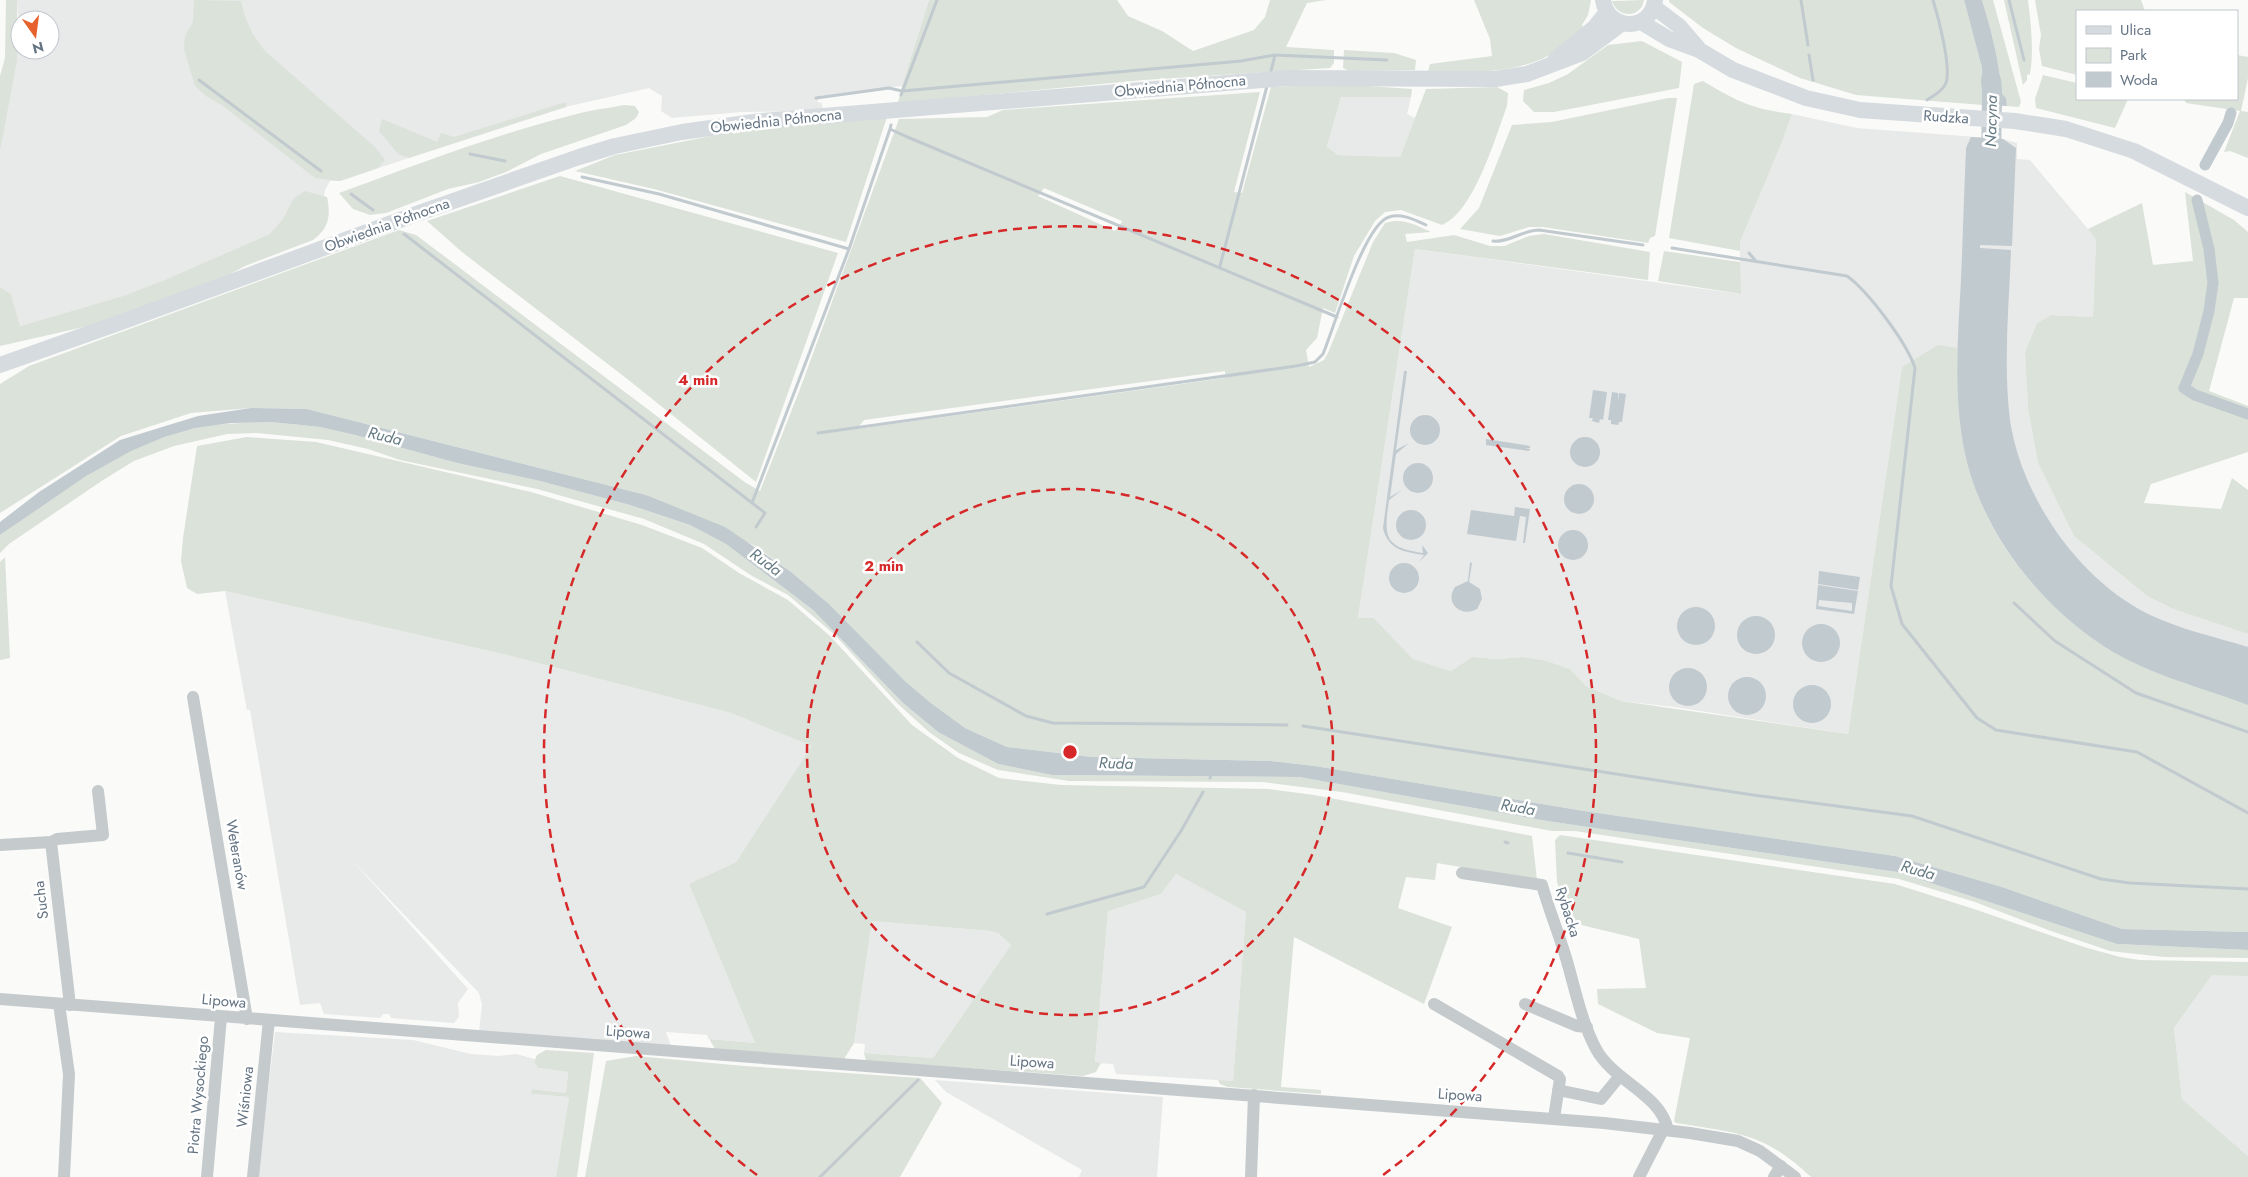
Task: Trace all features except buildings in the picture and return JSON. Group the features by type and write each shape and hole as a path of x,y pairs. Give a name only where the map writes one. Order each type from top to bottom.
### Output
{"main road":[{"path":"1605,6 1621,24 1632,25 1647,18 1655,4"},
{"name":"Rudzka","path":"1655,4 1679,26 1699,50"},
{"name":"Obwiednia Północna","path":"1549,65 1594,28 1605,6"},
{"name":"Rudzka","path":"1641,22 1669,39 1699,50 1733,70 1776,87 1835,106 1883,113 2015,121 2066,129 2116,144 2164,165 2248,208"},
{"name":"Obwiednia Północna","path":"0,364 113,325 419,212 614,146 682,132 770,120 1288,78 1495,79 1527,74 1582,53 1621,24"},
{"path":"0,351 37,351"},
{"path":"0,372 37,351"},
{"name":"Obwiednia Północna","path":"0,356 37,351"}],"street":[{"name":"Weteranów","path":"193,697 247,1019"},
{"path":"0,845 103,836 98,791"},
{"name":"Sucha","path":"51,842 65,1004 68,1074 64,1177"},
{"name":"Rybacka","path":"1462,872 1542,885 1587,1027 1600,1056 1620,1077 1660,1109 1665,1117 1666,1130"},
{"name":"Lipowa","path":"0,999 1554,1118 1666,1130"},
{"path":"1434,1004 1558,1076 1560,1079 1554,1118"},
{"path":"1525,1004 1577,1026 1587,1027"},
{"name":"Piotra Wysockiego","path":"207,1177 222,1017"},
{"name":"Wiśniowa","path":"253,1177 268,1020"},
{"path":"1558,1090 1601,1099 1620,1077"},
{"path":"1251,1177 1254,1095"},
{"path":"1639,1177 1666,1130 1742,1142 1760,1151 1778,1172 1795,1177"}],"shaded area":[{"path":"17,0 929,0 902,86 820,96 817,102 822,103 823,111 741,112 672,118 661,111 662,96 649,88 552,110 340,181 330,181 325,190 318,227 126,295 20,326 11,294 0,287 0,151 13,60 60,60 60,10 18,10"},
{"path":"1341,97 1411,97 1407,114 1415,118 1400,157 1338,155 1327,148"},
{"path":"1792,114 1857,128 2003,139 2017,143 2017,159 2030,160 2096,240 2093,317 2051,315 2037,323 2025,352 2028,409 2038,463 2074,536 2147,596 2173,609 2248,634 2248,747 2022,646 1902,367 1848,734 1674,707 1621,701 1586,686 1570,669 1544,660 1522,657 1498,659 1472,657 1451,671 1413,659 1374,618 1358,618 1415,249 1740,294 1740,242"},
{"path":"225,591 507,655 731,713 813,746 736,862 689,884 755,1043 709,1039 707,1035 666,1032 671,1046 479,1031 482,1005 479,993 350,858 468,989 458,1003 459,1017 454,1023 391,1018 389,1014 383,1014 380,1018 324,1014 320,1003 300,1005 250,710 247,710"},
{"path":"1176,874 1246,912 1233,1081 1116,1074 1113,1064 1095,1063 1108,910 1161,894"},
{"path":"872,921 997,932 1011,945 933,1058 864,1053 865,1044 854,1043"},
{"path":"2212,975 2248,975 2248,1156 2182,1099 2174,1028"},
{"path":"275,1032 413,1040 471,1054 499,1056 516,1054 535,1059 534,1062 538,1068 568,1072 566,1093 532,1089 531,1094 569,1097 556,1177 258,1177"},
{"path":"935,1080 1163,1097 1157,1177 1079,1177 1082,1170 946,1092"}],"green space":[{"path":"6,0 17,0 17,10 10,10 10,60 17,60 0,151 0,76 5,58"},
{"path":"194,0 241,1 250,28 265,51 375,147 385,160 378,168 340,181 315,178 223,106 206,96 195,86 184,49 185,36 193,22"},
{"path":"929,0 1117,0 1128,16 1162,31 1193,51 1254,30 1265,17 1270,0 1326,0 1307,3 1286,47 1334,50 1334,63 1330,68 1144,80 898,103"},
{"path":"1474,0 1591,0 1588,15 1582,25 1585,30 1546,57 1532,63 1503,70 1428,72 1430,64 1492,56 1490,39"},
{"path":"1644,0 1638,11 1629,14 1619,11 1612,1"},
{"path":"1669,0 1964,0 1982,68 1983,105 1856,95 1800,78 1736,48 1703,28 1669,2"},
{"path":"1982,0 1993,0 2021,102 2019,107 2007,106 2005,98 2001,94 1997,58"},
{"path":"2004,0 2028,0 2032,56 2030,74 2027,75 2027,80 2023,85"},
{"path":"2035,0 2141,0 2145,10 2076,10 2076,75 2042,66 2039,49 2041,35"},
{"path":"1642,41 1682,62 1679,88 1554,112 1534,112 1523,101 1524,90 1549,83 1568,74 1608,45"},
{"path":"1344,50 1394,53 1416,60 1415,70 1349,71 1343,68"},
{"path":"2238,55 2248,57 2248,78 2241,111 2248,112 2248,158 2230,151 2224,152 2240,111 2186,103 2184,100 2238,100"},
{"path":"2043,75 2076,83 2076,100 2128,100 2115,128 2036,108 2035,99"},
{"path":"1703,81 1746,104 1766,110 1792,114 1740,242 1740,251 1669,238 1694,84"},
{"path":"1338,84 1412,89 1411,97 1341,97 1327,147 1338,155 1400,157 1426,89 1497,87 1508,93 1507,106 1482,173 1464,205 1453,217 1442,225 1401,210 1385,212 1375,221 1354,256 1335,313 1323,308 1317,338 1306,350 1309,367 1324,360 1328,353 1373,242 1385,223 1403,221 1431,232 1405,234 1407,242 1454,235 1490,246 1504,246 1529,236 1544,234 1650,252 1648,280 1415,249 1358,618 1374,618 1413,659 1451,671 1472,657 1498,659 1522,657 1544,660 1570,669 1586,686 1621,701 1848,734 1902,367 1938,345 1957,348 1957,387 1960,425 1964,450 1973,483 1986,514 2003,544 2023,572 2045,598 2098,642 2141,666 2248,705 2248,932 2122,929 2002,887 1895,856 1584,811 1315,766 1271,761 1092,757 1007,747 965,728 931,703 906,682 829,604 790,571 755,546 646,495 307,409 251,408 191,413 121,436 0,513 0,384 29,366 399,230 416,235 746,483 760,491 800,389 899,119 987,117 1003,110 1260,92 1234,192 1242,193 1271,87","holes":["1044,188 1122,221 1122,222 1115,231 1038,196","1225,371 1225,378 857,429 864,420"]},
{"path":"1668,98 1677,98 1655,236 1650,238 1648,243 1543,227 1529,227 1500,236 1460,229 1479,208 1512,125 1552,122"},
{"path":"566,102 566,107 409,158 398,154 379,131 382,119 437,142 441,133 454,137"},
{"path":"625,105 635,106 639,112 636,118 626,125 541,154 506,172 479,182 448,189 386,213 370,215 353,209 339,193 455,151 543,123 592,110"},
{"path":"887,117 846,242 654,189 575,171 615,155 737,131"},
{"path":"560,176 838,253 756,482 626,378 462,252 427,221"},
{"path":"305,191 327,197 328,221 326,226 313,240 245,266 213,283 97,324 0,346 0,287 11,294 20,326 126,295 270,234 283,219 294,198"},
{"path":"2185,192 2234,220 2248,232 2248,298 2234,298 2209,391 2248,406 2248,452 2151,484 2144,503 2221,509 2232,478 2248,490 2248,634 2173,609 2147,596 2074,536 2038,463 2028,409 2025,352 2037,323 2051,315 2093,317 2096,240 2088,229 2142,203 2153,265 2193,261"},
{"path":"1664,251 1740,262 1741,294 1658,281"},
{"path":"271,422 320,427 355,435 457,463 540,481 630,505 690,525 726,544 813,610 903,703 938,732 998,764 1052,775 1299,777 1547,821 1897,872 2117,944 2248,950 2248,958 2164,957 2110,951 1975,902 1899,879 1575,831 1552,831 1342,792 1263,782 1069,781 998,770 959,753 929,732 898,704 834,634 788,595 752,576 704,544 644,519 537,489 400,460 368,449 328,440 257,433 227,434 174,446 134,461 103,480 9,544 0,553 0,535 69,486 117,457 168,435 195,428 223,424"},
{"path":"247,437 316,442 531,492 642,525 702,548 739,573 788,600 830,636 912,725 958,758 999,778 1061,785 1268,789 1314,795 1532,836 1537,880 1437,863 1435,880 1406,877 1398,908 1452,927 1424,1004 1294,937 1281,1087 1321,1090 1321,1094 1228,1087 1220,1084 1218,1080 1233,1081 1246,912 1176,874 1161,894 1108,911 1095,1062 1101,1063 1096,1072 1083,1076 866,1061 864,1053 933,1058 1011,945 998,933 991,931 872,921 854,1043 844,1059 715,1049 709,1039 755,1043 689,884 736,862 812,746 731,713 507,655 225,591 197,594 187,588 181,561 197,446"},
{"path":"5,557 10,658 0,660 0,562"},
{"path":"1560,835 1895,884 2084,947 2120,957 2140,960 2248,962 2248,976 2212,975 2174,1028 2182,1099 2248,1156 2248,1177 1811,1177 1779,1151 1748,1137 1716,1129 1676,1123 1674,1121 1690,1038 1657,1033 1598,1004 1597,989 1646,988 1639,939 1569,922 1557,882 1555,840"},
{"path":"546,1050 594,1053 577,1177 556,1177 569,1097 531,1094 532,1089 566,1093 568,1072 538,1068 534,1062 537,1055"},
{"path":"636,1056 744,1066 920,1078 942,1103 900,1177 585,1177 606,1061"}],"water":[{"path":"1964,0 1982,0 1997,58 2001,93 2006,98 2007,106 1983,105 1982,68"},
{"path":"1971,137 2003,139 2016,148 2012,246 1980,245 1980,248 2011,250 2007,356 2010,420 2016,449 2026,477 2040,506 2076,557 2098,580 2122,599 2148,614 2172,624 2248,647 2248,705 2157,673 2128,660 2099,643 2046,599 2023,572 2003,543 1986,513 1973,481 1964,449 1957,386 1966,148"},
{"path":"1404,371 1407,371 1396,450 1409,443 1396,454 1390,497 1402,490 1389,500 1387,531 1393,543 1400,547 1423,553 1422,545 1428,553 1419,562 1424,555 1398,549 1389,541 1383,528"},
{"path":"1593,390 1607,392 1603,420 1600,419 1599,423 1592,421 1593,418 1589,418"},
{"path":"1612,392 1618,393 1618,401 1619,393 1626,394 1622,422 1619,422 1618,425 1611,424 1611,420 1608,420"},
{"name":"Ruda","path":"251,408 307,409 646,495 725,527 790,571 829,604 906,682 931,703 965,728 1007,747 1092,757 1271,761 1315,766 1584,811 1895,856 2002,887 2122,929 2248,932 2248,950 2117,944 1897,872 1547,821 1299,777 1052,775 998,764 938,732 903,703 813,610 726,544 690,525 630,505 540,481 457,463 320,427 271,422 231,423 195,428 164,437 131,451 86,476 0,535 0,522 39,492 120,440 198,416"},
{"path":"1425,415 1436,419 1440,430 1436,441 1425,445 1414,441 1410,430 1414,419"},
{"path":"1585,437 1596,441 1600,452 1596,463 1585,467 1574,463 1570,452 1574,441"},
{"path":"1486,439 1530,446 1530,448 1525,448 1530,449 1529,451 1486,445"},
{"path":"1418,463 1429,467 1433,478 1429,489 1418,493 1407,489 1403,478 1407,467"},
{"path":"1579,484 1590,488 1594,499 1590,510 1579,514 1568,510 1564,499 1568,488"},
{"path":"1515,507 1530,509 1525,543 1523,543 1526,517 1520,516 1516,541 1467,534 1471,510 1514,516"},
{"path":"1411,510 1422,514 1426,525 1422,536 1411,540 1400,536 1396,525 1400,514"},
{"path":"1573,530 1584,534 1588,545 1584,556 1573,560 1562,556 1558,545 1562,534"},
{"path":"1470,562 1472,563 1469,582 1480,589 1482,599 1477,609 1465,612 1453,603 1452,593 1455,587 1468,581"},
{"path":"1404,563 1415,567 1419,578 1415,589 1404,593 1393,589 1389,578 1393,567"},
{"path":"1819,571 1860,577 1858,590 1818,584"},
{"path":"1818,585 1858,591 1854,614 1816,609","holes":["1819,600 1852,603 1852,611 1818,606"]},
{"path":"1696,607 1709,613 1715,626 1709,639 1696,645 1683,639 1677,626 1683,613"},
{"path":"1756,616 1769,622 1775,635 1769,648 1756,654 1743,648 1737,635 1743,622"},
{"path":"1821,624 1834,630 1840,643 1834,656 1821,662 1808,656 1802,643 1808,630"},
{"path":"1688,668 1701,674 1707,687 1701,700 1688,706 1675,700 1669,687 1675,674"},
{"path":"1747,677 1760,683 1766,696 1760,709 1747,715 1734,709 1728,696 1734,683"},
{"path":"1812,685 1825,691 1831,704 1825,717 1812,723 1799,717 1793,704 1799,691"}],"waterway":[{"path":"901,95 937,0"},
{"path":"1801,0 1808,45"},
{"path":"1927,100 1941,90 1947,78 1944,44 1933,0"},
{"path":"2009,0 2024,60"},
{"path":"1270,75 1275,55"},
{"path":"816,98 889,88 902,91 1241,61 1275,55 1387,60"},
{"path":"1809,55 1813,80"},
{"path":"199,80 321,171"},
{"name":"Nacyna","path":"1991,80 1991,165"},
{"path":"1220,266 1267,86"},
{"path":"2205,165 2228,123 2231,113"},
{"path":"891,125 890,129 905,136 1337,317"},
{"path":"752,503 849,249 890,129"},
{"path":"470,154 505,161"},
{"path":"582,177 659,194 849,249"},
{"path":"351,194 373,210"},
{"path":"2197,200 2209,249 2213,283 2209,311 2198,354 2184,388 2195,395 2248,414"},
{"path":"818,433 1315,362 1323,354 1360,257 1379,224 1389,217 1399,216 1426,225"},
{"path":"1493,241 1504,240 1539,230 1643,245"},
{"path":"404,234 765,513 756,527"},
{"path":"1672,248 1847,276 1876,305 1896,332 1911,357 1915,368 1891,586 1902,624 1977,718 1996,730 2137,752 2248,813"},
{"path":"1749,253 1755,260"},
{"path":"2014,603 2055,641 2136,693 2248,732"},
{"path":"917,642 949,673 1026,716 1053,723 1287,725"},
{"path":"1303,726 1753,795 1912,816 2101,879 2130,883 2248,889"},
{"path":"1047,914 1144,887 1181,831 1203,792"},
{"path":"1568,853 1622,862"},
{"path":"820,1177 918,1080"}]}
